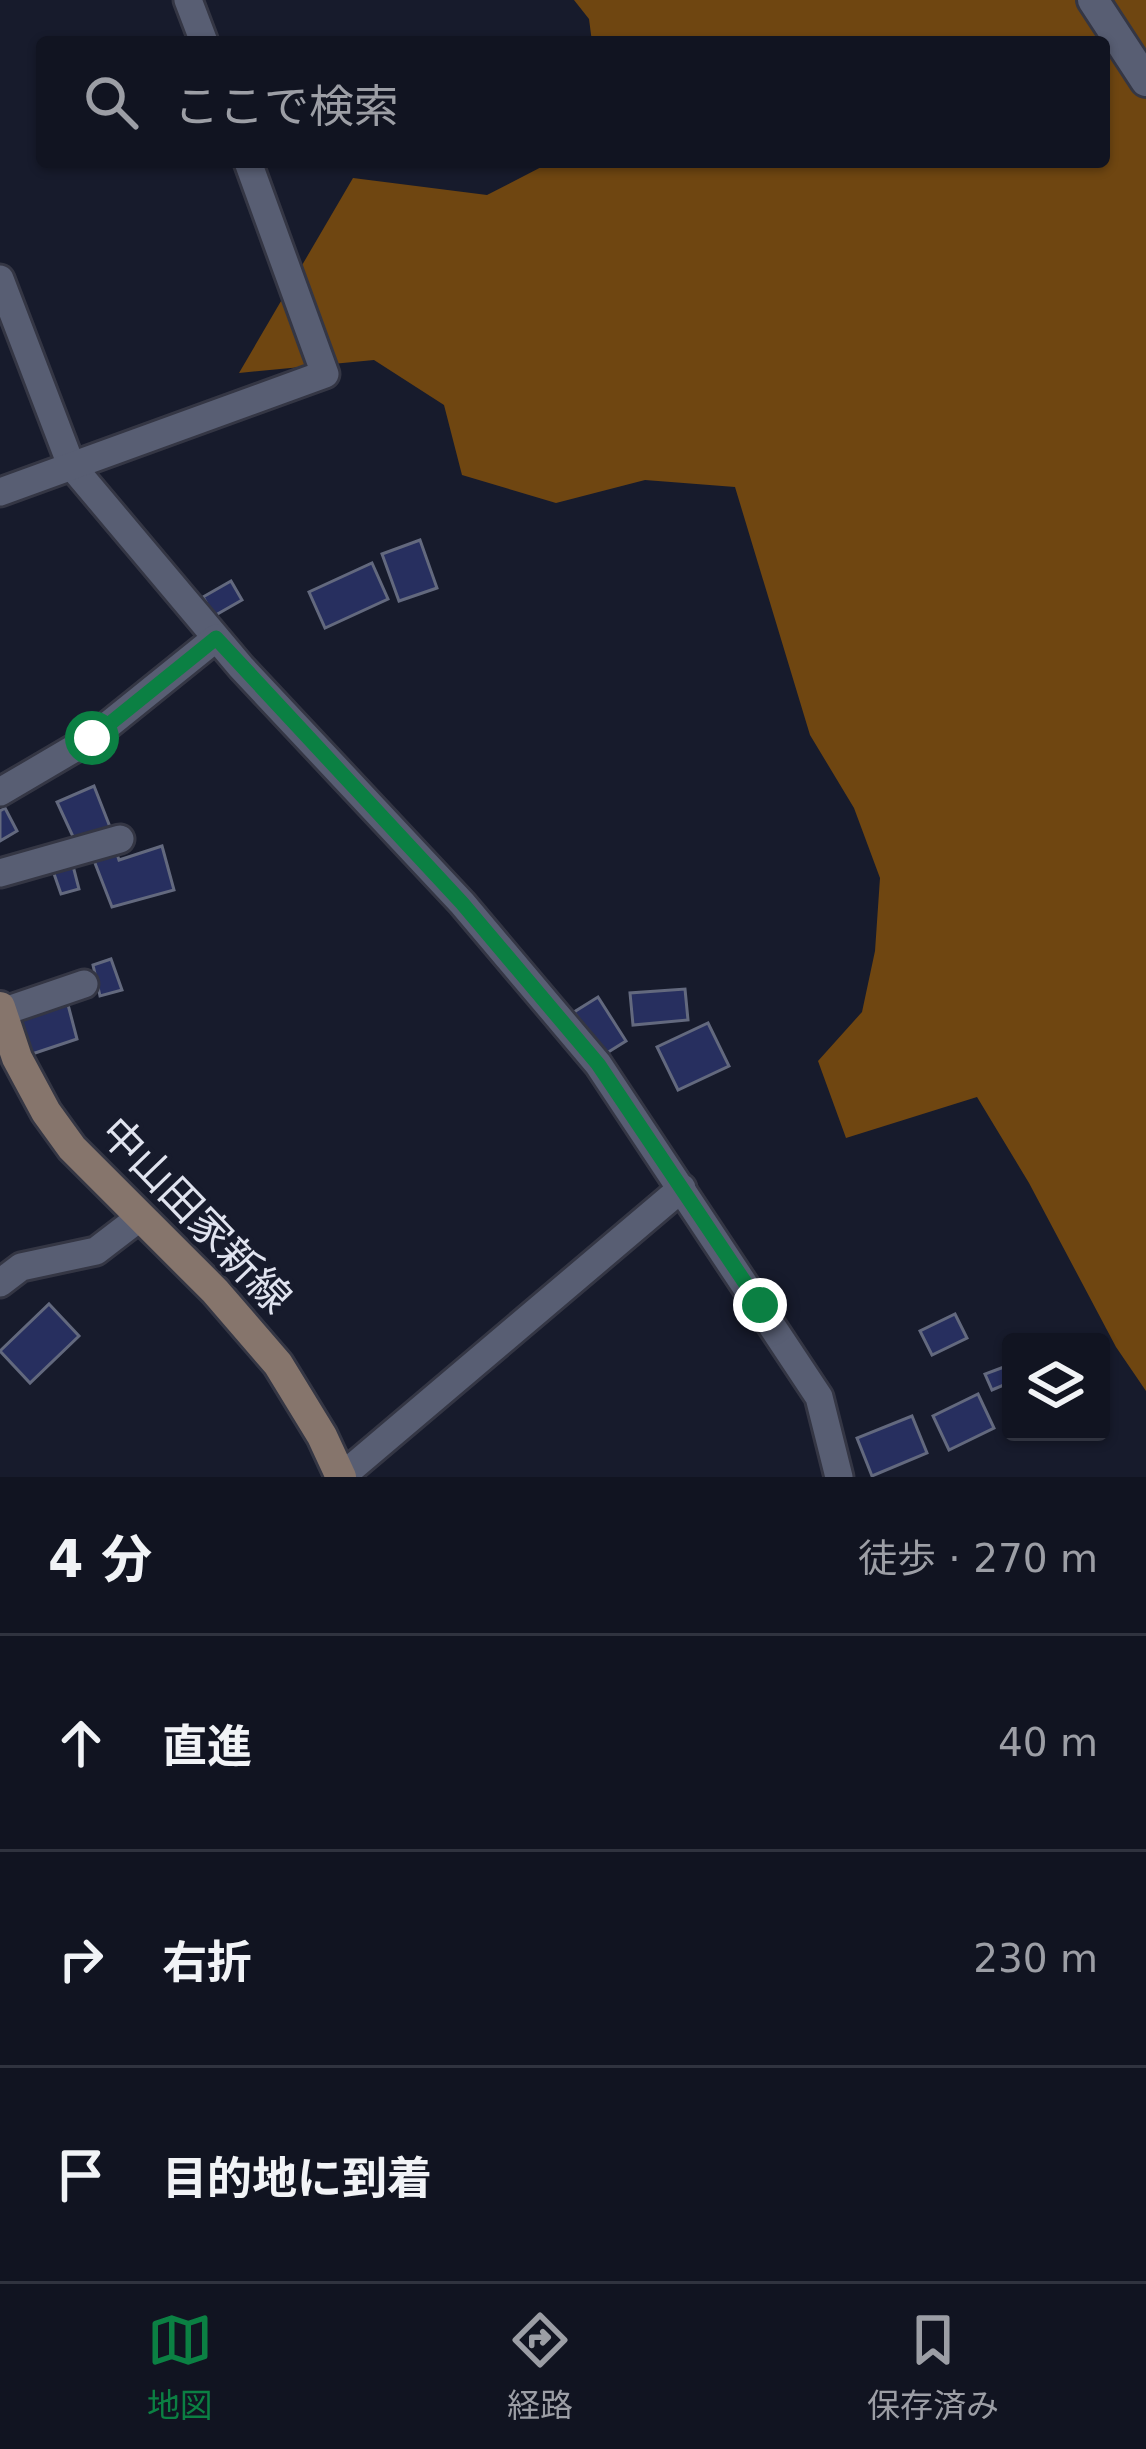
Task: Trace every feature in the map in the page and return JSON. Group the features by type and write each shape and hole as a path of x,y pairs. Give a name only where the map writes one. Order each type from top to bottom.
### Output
{"main road":[{"name":"中山田家新線","path":"1,1009 17,1058 71,1148 215,1291 278,1364 341,1477"}],"street":[{"path":"188,0 202,36"},
{"path":"1093,0 1146,80"},
{"path":"0,492 325,374 250,168"},
{"path":"0,279 70,465 216,638 477,921 598,1064 819,1397 839,1477"},
{"path":"0,792 92,738 216,638"},
{"path":"0,873 120,839"},
{"path":"1,1009 84,985"},
{"path":"341,1477 682,1188"},
{"path":"0,1283 21,1267 96,1251 139,1218"}],"shaded area":[{"path":"574,0 1146,0 1146,1391 1116,1347 1029,1183 977,1097 846,1138 818,1061 862,1012 875,951 880,878 854,808 810,735 735,487 645,480 556,503 462,475 444,405 374,360 239,373 353,178 487,195 539,168 1110,168 1110,36 591,36 589,19"}],"building":[{"path":"420,540 437,588 399,601 382,554"},
{"path":"372,563 388,599 325,628 309,592"},
{"path":"231,581 242,600 214,616 203,597"},
{"path":"94,786 110,827 75,841 57,802"},
{"path":"5,808 17,831 0,841 0,811"},
{"path":"162,846 174,890 112,907 93,858 116,851 119,860"},
{"path":"72,862 79,889 61,894 52,868"},
{"path":"111,959 122,990 100,996 93,965"},
{"path":"685,989 688,1020 633,1025 630,993"},
{"path":"66,997 77,1039 32,1054 18,1012"},
{"path":"598,997 626,1041 602,1056 574,1012"},
{"path":"708,1023 729,1066 678,1090 657,1047"},
{"path":"49,1304 79,1336 30,1383 0,1351"},
{"path":"955,1314 967,1338 932,1355 920,1331"},
{"path":"1002,1368 1002,1386 992,1390 985,1374"},
{"path":"978,1394 994,1428 949,1450 933,1416"},
{"path":"912,1416 927,1453 872,1476 857,1438"}],"route":[{"path":"92,738 216,638 462,903 598,1064 760,1305"}]}
